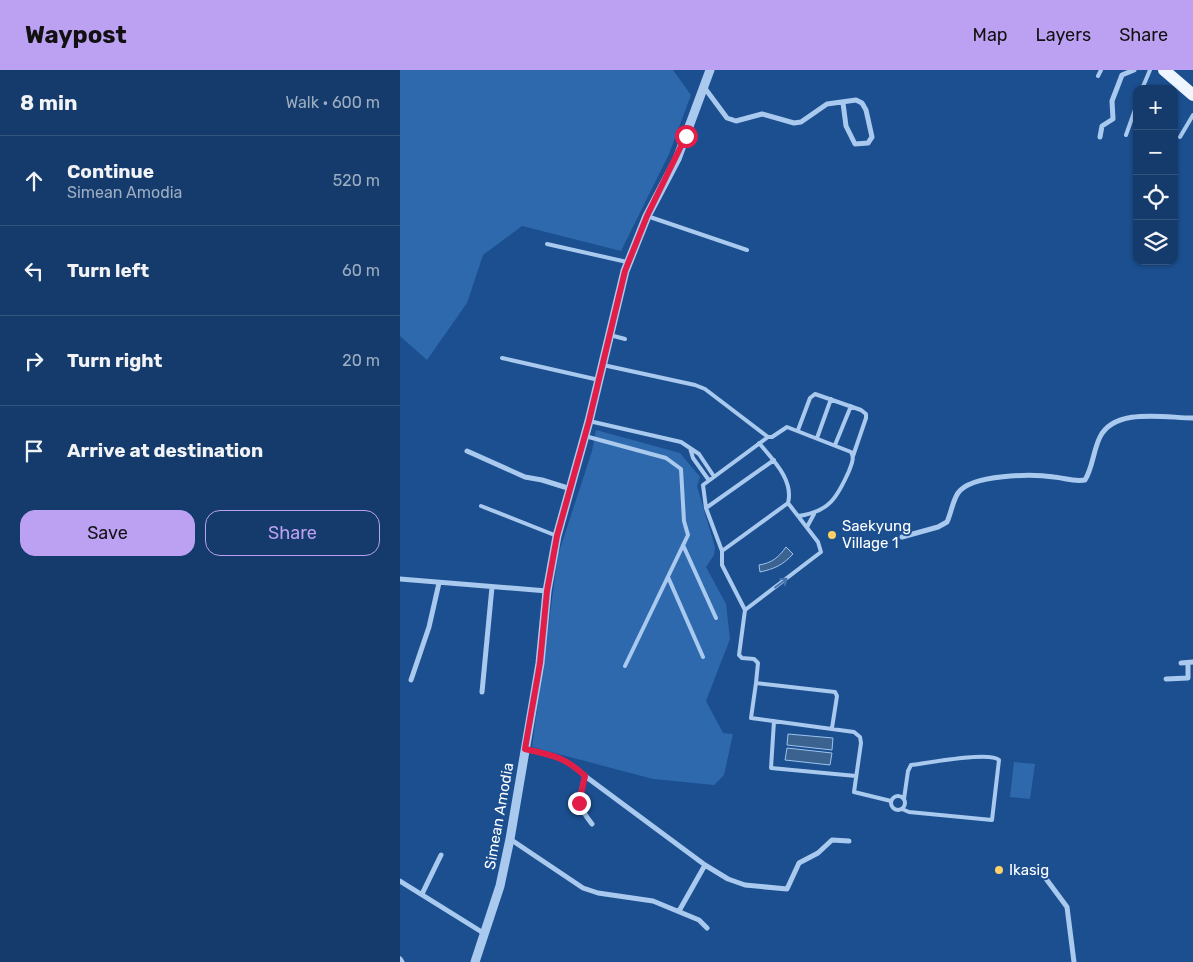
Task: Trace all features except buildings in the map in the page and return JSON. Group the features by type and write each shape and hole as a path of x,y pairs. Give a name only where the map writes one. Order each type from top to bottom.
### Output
{"main road":[{"path":"1164,70 1193,95"}],"street":[{"name":"Simean Amodia","path":"475,962 500,886 510,839 540,663 547,591 557,536 572,489 627,262 647,216 677,159 710,70"},
{"path":"1100,137 1102,126 1113,119 1112,101 1122,75 1134,70"},
{"path":"704,87 727,118 736,121 762,114 794,123 801,122 822,106 853,100 862,103 872,137 868,143 855,144 846,126 843,103"},
{"path":"902,536 938,527 947,522 958,493 967,486 984,480 992,478 1053,477 1077,482 1085,480 1099,438 1106,428 1113,424 1138,416 1193,418"},
{"path":"467,452 524,477 572,489"},
{"path":"400,579 547,591"},
{"path":"412,680 429,627 440,583"},
{"path":"482,692 492,587"},
{"path":"1166,679 1188,678 1191,662 1181,663"},
{"path":"525,749 558,756 572,763 585,776 705,866 728,879 745,884 787,889 799,863 818,853 832,840 849,841"},
{"path":"585,776 579,803 592,824"},
{"path":"510,839 584,888 604,894 653,900 699,920 707,928"},
{"path":"422,894 441,855"},
{"path":"679,912 705,866"},
{"path":"1038,868 1067,906 1074,962"},
{"path":"400,881 485,934"}],"lane":[{"path":"1098,76 1101,70"},
{"path":"1144,85 1150,70"},
{"path":"1126,135 1133,115"},
{"path":"1180,137 1193,115"},
{"path":"647,216 747,250"},
{"path":"547,244 627,262"},
{"path":"610,335 625,339"},
{"path":"502,358 599,380"},
{"path":"603,365 700,387 768,437"},
{"path":"798,430 812,396 819,394 866,414 838,496 814,514 806,527"},
{"path":"817,438 831,399"},
{"path":"835,445 851,406"},
{"path":"589,421 681,442 699,454 713,475"},
{"path":"853,456 851,452 787,427 768,437 713,475 702,488 706,508 722,551 722,565 745,610 739,654 742,658 754,659 758,663 751,718 854,732 860,737 861,743 854,792 891,801 895,809 902,809 908,812 992,820 1000,760 994,757 977,757 911,765 908,771 904,799 905,805 902,809"},
{"path":"585,436 666,458 680,469 684,521 688,535 625,666"},
{"path":"722,551 788,504 790,497 780,466 760,444"},
{"path":"690,448 693,458 708,479"},
{"path":"706,508 774,460"},
{"path":"745,610 821,552 818,542 788,504"},
{"path":"480,506 557,536"},
{"path":"798,516 814,514"},
{"path":"683,545 716,618"},
{"path":"668,577 704,657"},
{"path":"756,683 835,692 837,696 832,728"},
{"path":"774,721 771,768 856,776"},
{"path":"891,801 897,796 904,799"}],"shaded area":[{"path":"400,70 673,70 691,95 669,154 621,251 522,226 483,255 467,303 427,360 400,336"},
{"path":"596,430 680,453 700,477 697,486 715,547 714,555 706,567 726,604 730,639 706,701 723,733 733,734 724,775 714,785 653,779 532,747 558,555 592,451"},
{"path":"786,547 793,554 786,561 760,572 759,565 775,559"},
{"path":"788,734 833,738 832,750 787,745"},
{"path":"787,748 832,753 830,765 785,760"},
{"path":"1014,762 1035,764 1030,799 1010,797"}],"place":[{"name":"Saekyung Village 1","path":"832,535"},
{"name":"Ikasig","path":"999,870"}],"route":[{"path":"579,803 585,776 572,763 558,756 525,749 540,663 547,591 557,536 572,489 627,262 647,216 677,159 686,136"}]}
